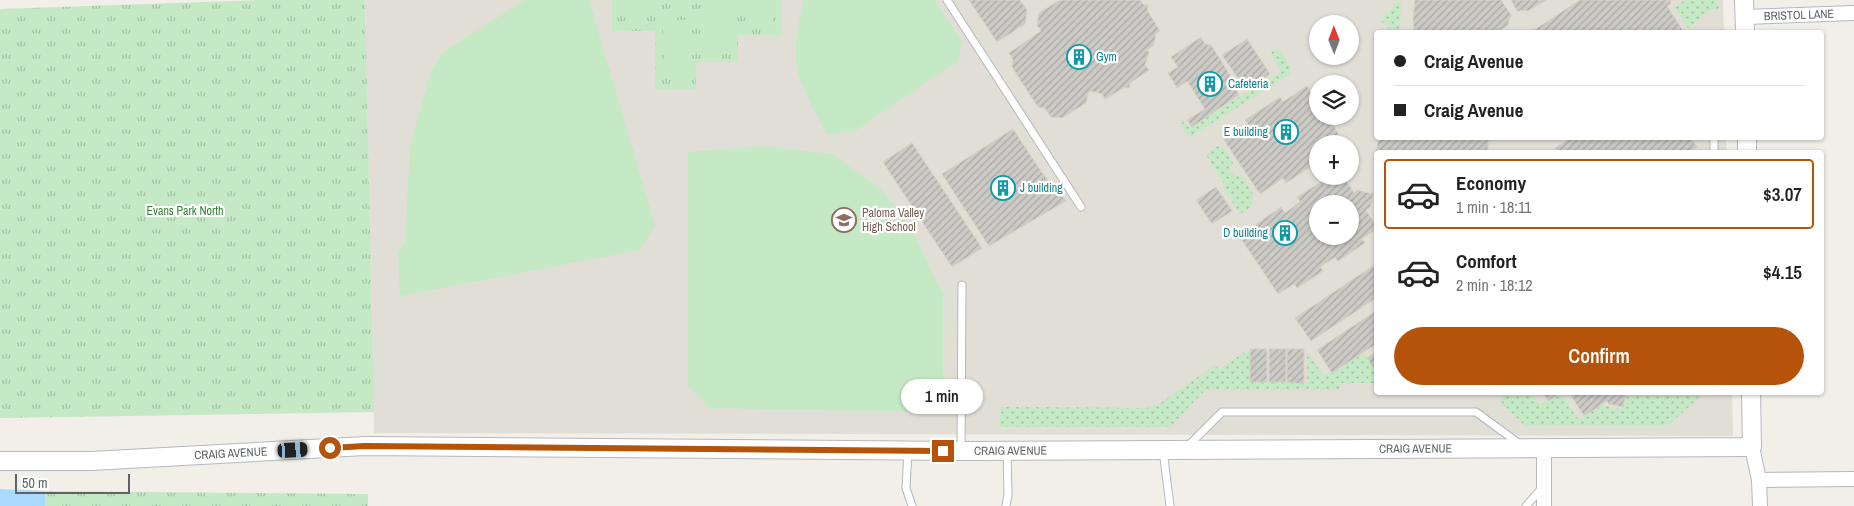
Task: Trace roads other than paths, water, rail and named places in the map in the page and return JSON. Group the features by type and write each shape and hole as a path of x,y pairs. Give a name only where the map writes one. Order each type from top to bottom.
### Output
{"street":[{"name":"BRISTOL LANE","path":"1745,17 1854,14"},
{"path":"1752,395 1752,447 1759,480 1760,506"},
{"name":"CRAIG AVENUE","path":"0,461 91,461 365,446 908,451 1752,447"},
{"path":"1544,448 1544,506"},
{"path":"1759,480 1854,479"}],"lane":[{"path":"947,0 1081,207"},
{"path":"961,451 962,285"},
{"path":"1184,450 1222,412 1476,412 1525,448"},
{"path":"1163,450 1170,506"},
{"path":"908,451 906,488 912,506"},
{"path":"1006,506 1008,496 1007,451"},
{"path":"1526,506 1544,486"}],"water":[{"path":"0,489 45,491 45,506 0,506"}],"place":[{"name":"Gym","path":"1079,57"},
{"name":"Cafeteria","path":"1210,84"},
{"name":"E building","path":"1286,132"},
{"name":"J building","path":"1003,188"},
{"name":"Paloma Valley High School","path":"844,220"},
{"name":"D building","path":"1285,233"}],"park label":[{"name":"Evans Park North","path":"185,211"}]}
